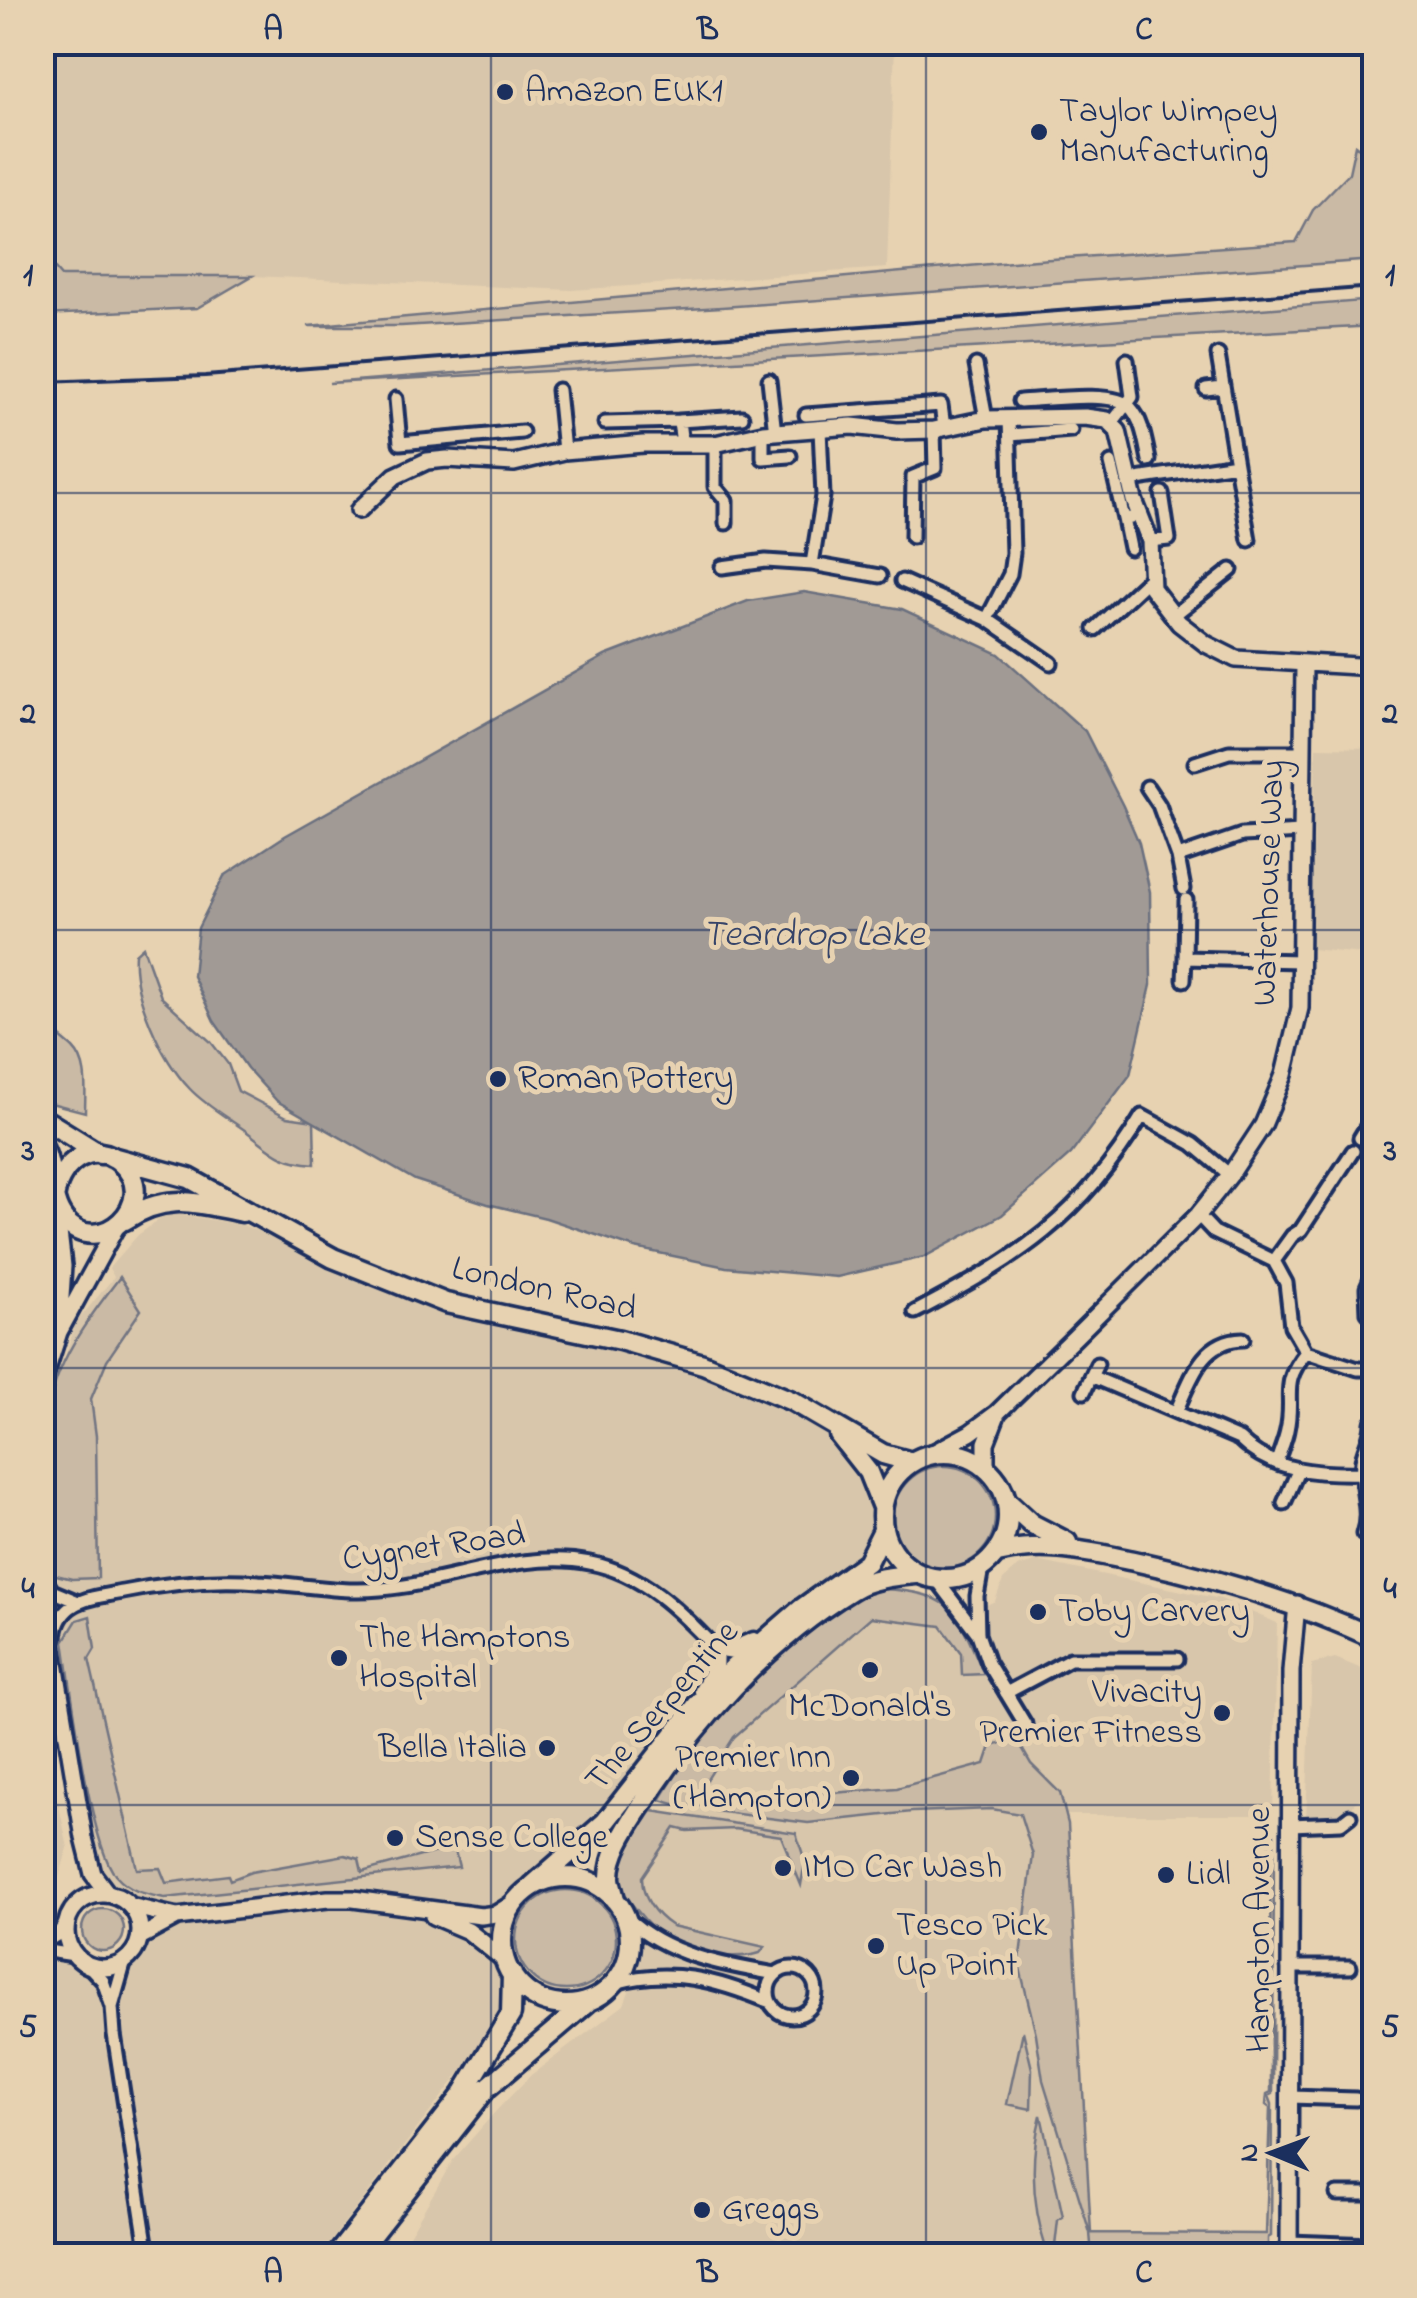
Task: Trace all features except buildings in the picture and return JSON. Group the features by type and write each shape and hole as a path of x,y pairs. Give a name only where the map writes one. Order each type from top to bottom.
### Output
{"main road":[{"name":"London Road","path":"42,1118 106,1156 189,1178 333,1258 446,1303 620,1340 703,1364 792,1401 883,1454 912,1462"},
{"path":"42,1146 50,1161 55,1199 61,1216 80,1231 104,1233 120,1224 132,1210 134,1186 122,1164 106,1156 74,1159 64,1168 55,1199"},
{"name":"London Road","path":"120,1224 150,1206 178,1201 248,1213"},
{"name":"London Road","path":"829,1423 857,1454 882,1507"},
{"path":"950,1453 986,1468 999,1482 1006,1501 1006,1536 998,1552 982,1568 953,1580 938,1580 917,1574 890,1548 883,1530 882,1507 888,1489 912,1462 930,1454 950,1453"},
{"path":"1006,1501 1032,1524 1090,1552"},
{"name":"The Serpentine","path":"532,1886 606,1822 697,1706 764,1638 867,1562 883,1530"},
{"path":"998,1552 1040,1545 1194,1574 1297,1604 1374,1638"},
{"name":"The Serpentine","path":"615,1900 610,1878 626,1830 708,1714 791,1633 854,1588 917,1574"},
{"path":"697,1706 713,1674 714,1646 735,1650 764,1638"},
{"path":"336,2256 463,2094 511,2014 509,1968 502,1937 515,1902 532,1886 549,1879 585,1880 615,1900 626,1917 629,1952 614,1983 487,2088 356,2256"},
{"path":"509,1968 538,1998 555,2004 590,2000"},
{"path":"374,2256 396,2206"}],"street":[{"path":"1218,354 1249,540"},
{"path":"1111,424 1132,397 1127,360"},
{"path":"976,366 986,419"},
{"path":"769,380 769,433 763,458 790,456"},
{"path":"1206,389 1223,387"},
{"path":"558,390 564,452"},
{"path":"1020,401 1110,398 1127,402 1139,419 1149,460"},
{"path":"396,399 400,443 522,432"},
{"path":"806,415 941,405 935,468 913,477 912,537"},
{"path":"880,429 881,408"},
{"path":"359,510 395,476 427,462 446,459 496,464 564,452 643,444 716,444 769,433 852,426 939,428 986,419 1086,416 1111,424 1118,431 1130,480 1130,548"},
{"path":"604,423 742,417"},
{"path":"987,618 1010,574 1013,553 1008,418"},
{"path":"679,421 682,444"},
{"path":"812,564 822,496 820,429"},
{"path":"1010,435 1071,430"},
{"path":"446,459 447,438"},
{"path":"716,444 715,487 726,500 726,524"},
{"path":"1111,463 1132,518 1150,541 1170,546 1162,494"},
{"path":"1130,480 1236,464"},
{"path":"1150,541 1152,588 1173,616 1206,644 1236,659 1374,667"},
{"path":"722,566 766,561 812,564 880,576"},
{"path":"1173,616 1231,570"},
{"path":"1095,629 1150,578"},
{"path":"902,581 987,618 1051,663"},
{"name":"Waterhouse Way","path":"930,1454 997,1413 1198,1215 1230,1176 1263,1124 1284,1075 1300,1008 1304,664"},
{"path":"1195,763 1230,752 1304,752"},
{"path":"1147,788 1159,805 1178,857 1185,894 1184,980"},
{"path":"1178,857 1242,834 1302,832"},
{"path":"1185,958 1301,961"},
{"path":"1360,1138 1374,1115"},
{"path":"922,1312 1000,1267 1049,1230 1104,1174 1142,1116 1193,1144 1230,1176"},
{"path":"1274,1261 1322,1205 1353,1151"},
{"path":"55,1199 63,1266 59,1332"},
{"path":"1198,1215 1214,1232 1274,1261 1286,1283 1291,1326 1306,1352 1358,1369 1374,1368"},
{"path":"42,1385 59,1332 120,1224"},
{"path":"1368,1313 1367,1288 1374,1272"},
{"path":"1176,1412 1191,1370 1206,1353 1227,1339 1243,1338"},
{"path":"1276,1462 1288,1428 1288,1384 1294,1367 1306,1352"},
{"path":"1084,1392 1095,1371 1118,1390 1135,1393 1239,1439 1252,1452 1298,1471 1363,1473"},
{"path":"986,1468 986,1443 997,1413"},
{"path":"1363,1534 1369,1517 1363,1500 1362,1458 1372,1438 1372,1422"},
{"path":"1284,1502 1298,1471"},
{"name":"Cygnet Road","path":"76,1602 170,1582 219,1580 328,1590 380,1590 528,1562 568,1559 621,1572 648,1586 714,1646"},
{"path":"978,1634 977,1596 982,1568"},
{"path":"42,1577 52,1591 76,1602 61,1616 54,1649"},
{"path":"938,1580 978,1634 988,1663 1025,1724"},
{"path":"42,1584 57,1688"},
{"name":"Hampton Avenue","path":"1289,2249 1291,1671 1297,1604"},
{"path":"42,1623 93,1874 108,1894 130,1906 177,1917"},
{"path":"1006,1693 1070,1659 1177,1658"},
{"path":"1290,1825 1342,1823 1350,1816"},
{"path":"42,1947 56,1936 78,1903 84,1883 84,1838"},
{"path":"78,1903 87,1897 108,1894"},
{"path":"112,2007 125,1961 140,1937 177,1917 328,1900 481,1916 496,1914 515,1902"},
{"path":"395,1905 468,1930 509,1968"},
{"path":"130,1906 137,1915 140,1937"},
{"path":"626,1917 640,1930 682,1952 776,1974"},
{"path":"67,1921 66,1933 74,1955"},
{"path":"42,1947 74,1955 89,1966 102,1981 112,2007 123,2106 148,2256"},
{"path":"89,1966 101,1968 125,1961"},
{"path":"1288,1968 1350,1967"},
{"path":"614,1983 644,1975 719,1982 770,2002 779,2012 792,2016 808,2010 815,1998 814,1984 806,1973 788,1968 776,1974 768,1987 770,2002"},
{"path":"1290,2097 1356,2099"},
{"path":"1338,2194 1374,2194"},
{"path":"1289,2249 1374,2245"}],"shaded area":[{"path":"43,43 895,43 887,268 572,290 252,276 61,276 43,280"},
{"path":"1355,145 1374,159 1374,260 722,307 401,326 308,326 1023,261 1296,242 1313,210 1349,173"},
{"path":"42,254 61,276 252,276 197,308 43,315"},
{"path":"1374,300 1374,326 329,383"},
{"path":"1316,747 1374,748 1374,955 1311,949"},
{"path":"143,947 161,997 211,1042 228,1064 238,1091 287,1117 314,1121 315,1164 278,1154 203,1100 179,1076 159,1044 143,1006 135,954"},
{"path":"42,1019 82,1062 85,1112 43,1101"},
{"path":"168,1213 243,1225 418,1300 666,1360 779,1402 828,1433 865,1477 874,1511 874,1531 855,1564 687,1709 595,1813 497,1905 495,1938 505,1980 503,2017 320,2255 158,2255 118,2022 127,1971 145,1939 151,1937 152,1903 115,1889 100,1876 52,1594 43,1518 44,1425 75,1324 114,1277 109,1268 138,1235"},
{"path":"120,1277 141,1310 107,1360 91,1399 96,1436 98,1578 72,1579 52,1574 43,1501 45,1485 55,1484 48,1433 51,1396 65,1359 85,1324"},
{"path":"944,1466 963,1470 980,1481 991,1498 995,1517 991,1536 980,1553 963,1564 944,1568 925,1564 908,1553 897,1536 893,1517 897,1498 908,1481 925,1470"},
{"path":"1037,1561 1221,1599 1277,1623 1273,1815 1021,1815 1033,1855 1021,1937 1043,2080 1090,2233 1092,2255 397,2256 453,2160 496,2111 531,2075 624,2005 642,1955 642,1877 734,1737 871,1616 942,1626 995,1601 1003,1580 1018,1567"},
{"path":"883,1589 926,1595 951,1610 984,1674 962,1675 961,1653 941,1626 871,1617 734,1737 689,1808 660,1800 728,1706 786,1646 850,1602"},
{"path":"90,1616 95,1649 89,1659 137,1869 160,1868 166,1883 228,1875 230,1880 251,1872 345,1855 359,1859 362,1872 454,1847 459,1867 165,1898 127,1886 116,1876 98,1834 64,1641 77,1620"},
{"path":"1335,1658 1374,1674 1374,1787 1340,1820 1306,1821 1312,1664"},
{"path":"42,1726 68,1848 43,1929 42,1929"},
{"path":"1017,1740 1031,1764 1060,1793 1068,1824 1091,2233 1266,2234 1270,2108 1266,2105 1267,2094 1271,2092 1270,1815 1274,1835 1273,2094 1269,2096 1272,2104 1268,2247 1273,2249 1273,2255 1092,2255 1090,2233 1043,2080 1019,1964 1033,1855 1020,1814 992,1809 912,1812 808,1823 714,1811 714,1802 897,1788 985,1764 991,1746"},
{"path":"652,1811 796,1833 805,1861 801,1885 781,1836 735,1829 675,1828 642,1877 651,1905 672,1926 765,1947 760,1953 729,1956 684,1949 658,1933 632,1904 621,1884 622,1865"},
{"path":"566,1890 585,1894 601,1905 612,1921 616,1940 612,1959 601,1975 585,1986 566,1990 547,1986 531,1975 520,1959 516,1940 520,1921 531,1905 547,1894"},
{"path":"103,1909 118,1915 124,1930 118,1945 103,1951 88,1945 82,1930 88,1915"},
{"path":"1369,1923 1374,1926 1374,2109 1370,2109 1368,2061 1363,2057"},
{"path":"43,1958 65,1962 85,1973 94,1982 101,2002 139,2255 43,2255"},
{"path":"1023,2031 1032,2069 1031,2109 1007,2104"},
{"path":"1041,2115 1063,2217 1058,2220 1054,2255 1048,2255 1043,2238 1034,2185"}],"water":[{"name":"Teardrop Lake","path":"804,592 902,609 999,654 1085,731 1139,843 1150,892 1151,985 1130,1075 1071,1154 1002,1215 924,1257 837,1277 726,1267 635,1248 415,1180 277,1101 247,1068 214,1021 193,976 198,928 224,876 285,836 605,656 748,601"}],"waterway":[{"path":"1363,42 1363,53"},
{"path":"1364,60 1374,92"}],"railway":[{"path":"42,382 205,376 1374,287"}],"place":[{"name":"Amazon EUK1","path":"505,92"},
{"name":"Taylor Wimpey Manufacturing","path":"1039,132"},
{"name":"Roman Pottery","path":"498,1079"},
{"name":"Toby Carvery","path":"1038,1612"},
{"name":"The Hamptons Hospital","path":"339,1658"},
{"name":"McDonald's","path":"870,1670"},
{"name":"Vivacity Premier Fitness","path":"1222,1713"},
{"name":"Bella Italia","path":"547,1748"},
{"name":"Premier Inn (Hampton)","path":"851,1778"},
{"name":"Sense College","path":"395,1838"},
{"name":"IMO Car Wash","path":"783,1868"},
{"name":"Lidl","path":"1166,1875"},
{"name":"Tesco Pick Up Point","path":"876,1946"},
{"name":"Greggs","path":"702,2210"}]}
